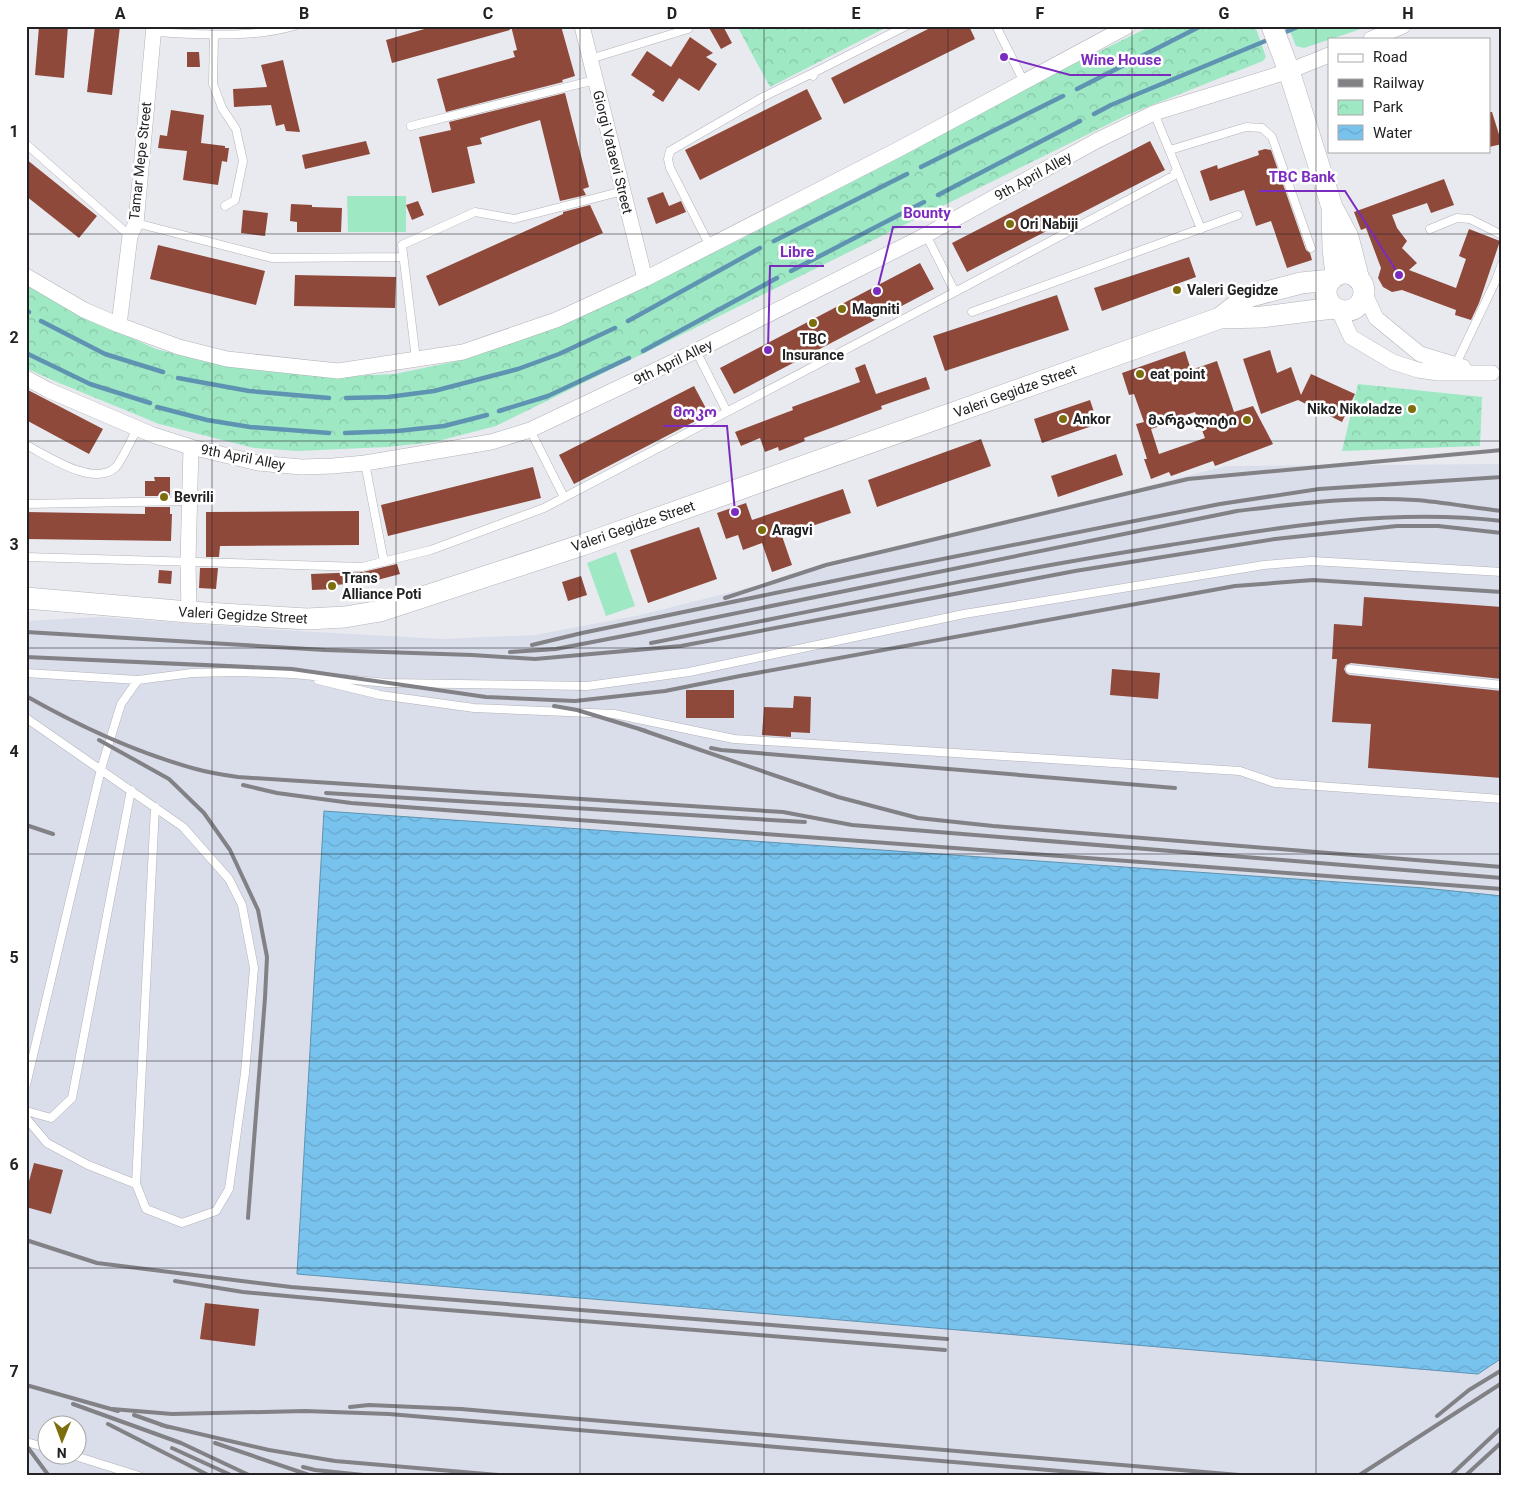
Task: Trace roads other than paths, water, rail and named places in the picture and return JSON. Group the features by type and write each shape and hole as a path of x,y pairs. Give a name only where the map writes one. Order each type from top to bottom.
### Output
{"street":[{"name":"Giorgi Vataevi Street","path":"582,26 645,278"},
{"path":"26,276 84,310 119,325 179,347 227,359 338,371 463,352 556,320 645,278 710,246 1128,26"},
{"path":"1272,26 1289,71 1332,207 1348,237 1362,286 1376,318 1420,354 1455,366 1497,374"},
{"path":"1373,38 1403,26"},
{"name":"Tamar Mepe Street","path":"119,325 133,229 153,29"},
{"name":"9th April Alley","path":"26,378 48,390 137,429 191,447 258,463 292,466 333,466 365,463 491,442 530,430 696,351 926,235 1098,140 1154,113 1289,71 1328,55"},
{"path":"1332,207 1333,278 1326,291 1326,298 1336,309 1351,337 1393,362 1418,370 1438,373 1497,374"},
{"path":"1333,278 1348,274 1362,286"},
{"name":"Valeri Gegidze Street","path":"1220,318 1247,297 1301,283 1333,278"},
{"path":"1336,309 1347,312 1359,305 1362,286"},
{"name":"Valeri Gegidze Street","path":"26,598 189,612 307,619 345,617 380,611 582,545 1220,318 1262,317 1336,309"},
{"path":"189,612 188,561 191,447"}],"lane":[{"path":"153,29 214,35 279,30 294,26"},
{"path":"590,59 688,29 690,26"},
{"path":"710,246 670,168 668,159 670,150 765,96 814,75 906,26"},
{"path":"996,26 1024,82"},
{"path":"214,35 213,84 222,108 236,129 243,161 235,200 225,206"},
{"path":"411,126 595,80"},
{"path":"1154,113 1201,229"},
{"path":"1170,150 1246,127 1262,128 1272,137 1311,248"},
{"path":"26,144 133,229 272,258 402,257"},
{"path":"26,557 362,567 431,550 544,508 1173,176 1177,169"},
{"path":"416,359 402,245 476,212 514,219 623,191"},
{"path":"972,312 1238,215"},
{"path":"1430,229 1457,218 1470,219 1502,235"},
{"path":"926,235 955,292"},
{"path":"1455,366 1502,264"},
{"path":"696,351 727,412"},
{"path":"26,445 78,472 101,474 116,467 137,429"},
{"path":"530,430 564,497"},
{"path":"365,463 384,562"},
{"path":"26,504 189,501"},
{"path":"26,673 138,680 192,673 292,674 387,683 587,686 688,672 964,614 1264,565 1312,561 1502,572"},
{"path":"1350,669 1502,685"},
{"path":"292,674 380,695 474,708 614,714 734,739 1240,771 1275,783 1502,798"},
{"path":"26,1085 101,769 121,704 138,680"},
{"path":"26,718 184,827 229,879 242,905 254,968 245,1073 229,1190 216,1211 182,1223 146,1209 136,1184 155,807"},
{"path":"26,1112 51,1118 72,1098 131,790"},
{"path":"26,1118 47,1143 88,1165 136,1184"},
{"path":"88,1460 140,1476"}],"water":[{"path":"324,811 1424,888 1502,896 1502,1358 1478,1374 297,1274"}],"waterway":[{"path":"1077,89 1201,26"},
{"path":"1281,34 1300,26"},
{"path":"1094,114 1111,105 1270,39"},
{"path":"921,167 1063,96"},
{"path":"938,195 1080,121"},
{"path":"774,241 907,174"},
{"path":"791,271 924,202"},
{"path":"628,321 760,248"},
{"path":"643,351 777,278"},
{"path":"41,321 105,354 163,372"},
{"path":"346,398 388,397 434,391 518,369 559,354 615,328"},
{"path":"26,353 90,384 150,403"},
{"path":"499,411 548,396 629,358"},
{"path":"178,378 249,391 329,398"},
{"path":"157,407 207,420 250,427 329,433"},
{"path":"345,433 397,431 444,426 487,415"}],"railway":[{"path":"725,598 826,565 1188,479 1502,450"},
{"path":"532,645 882,571 1220,504 1319,489 1502,477"},
{"path":"510,652 556,649 634,634 1237,511 1326,501 1370,499 1426,501 1502,511"},
{"path":"651,643 975,579 1294,526 1377,518 1419,517 1502,521"},
{"path":"26,632 325,650 535,659 681,646 1075,571 1275,539 1397,526 1438,526 1502,533"},
{"path":"26,657 292,669 486,697 575,701 665,691 1235,586 1313,580 1502,592"},
{"path":"26,696 67,718 130,747 196,769 238,777 783,812 852,825 1502,878"},
{"path":"554,706 577,710 646,731"},
{"path":"639,729 838,797 918,818 993,826 1502,867"},
{"path":"99,740 169,779 204,813 230,850 258,910 267,957 248,1218"},
{"path":"711,748 1175,788"},
{"path":"243,785 277,793 351,803 1502,889"},
{"path":"326,793 805,822"},
{"path":"26,825 53,834"},
{"path":"26,1240 97,1263 291,1287 947,1339"},
{"path":"175,1281 243,1292 385,1305 945,1350"},
{"path":"1437,1416 1469,1390 1502,1370"},
{"path":"1358,1476 1502,1383"},
{"path":"26,1385 118,1411"},
{"path":"73,1404 181,1443 251,1476"},
{"path":"350,1407 369,1405 461,1409 1251,1476"},
{"path":"112,1409 172,1414 305,1411 389,1414 1119,1476"},
{"path":"134,1415 168,1427"},
{"path":"108,1424 210,1476"},
{"path":"161,1425 269,1450 335,1461 511,1476"},
{"path":"1450,1476 1502,1427"},
{"path":"1465,1476 1502,1442"},
{"path":"215,1443 312,1476"},
{"path":"26,1445 49,1476"},
{"path":"172,1448 233,1476"},
{"path":"303,1467 373,1476"}],"place":[{"name":"Wine House","path":"1004,57"},
{"name":"Ori Nabiji","path":"1010,224"},
{"name":"TBC Bank","path":"1399,275"},
{"name":"Valeri Gegidze","path":"1177,290"},
{"name":"Bounty","path":"877,291"},
{"name":"Magniti","path":"842,309"},
{"name":"TBC Insurance","path":"813,323"},
{"name":"Libre","path":"768,350"},
{"name":"eat point","path":"1140,374"},
{"name":"Niko Nikoladze","path":"1412,409"},
{"name":"Ankor","path":"1063,419"},
{"name":"მარგალიტი","path":"1247,420"},
{"name":"Bevrili","path":"164,497"},
{"name":"მოკო","path":"735,512"},
{"name":"Aragvi","path":"762,530"},
{"name":"Trans Alliance Poti","path":"332,586"}]}
